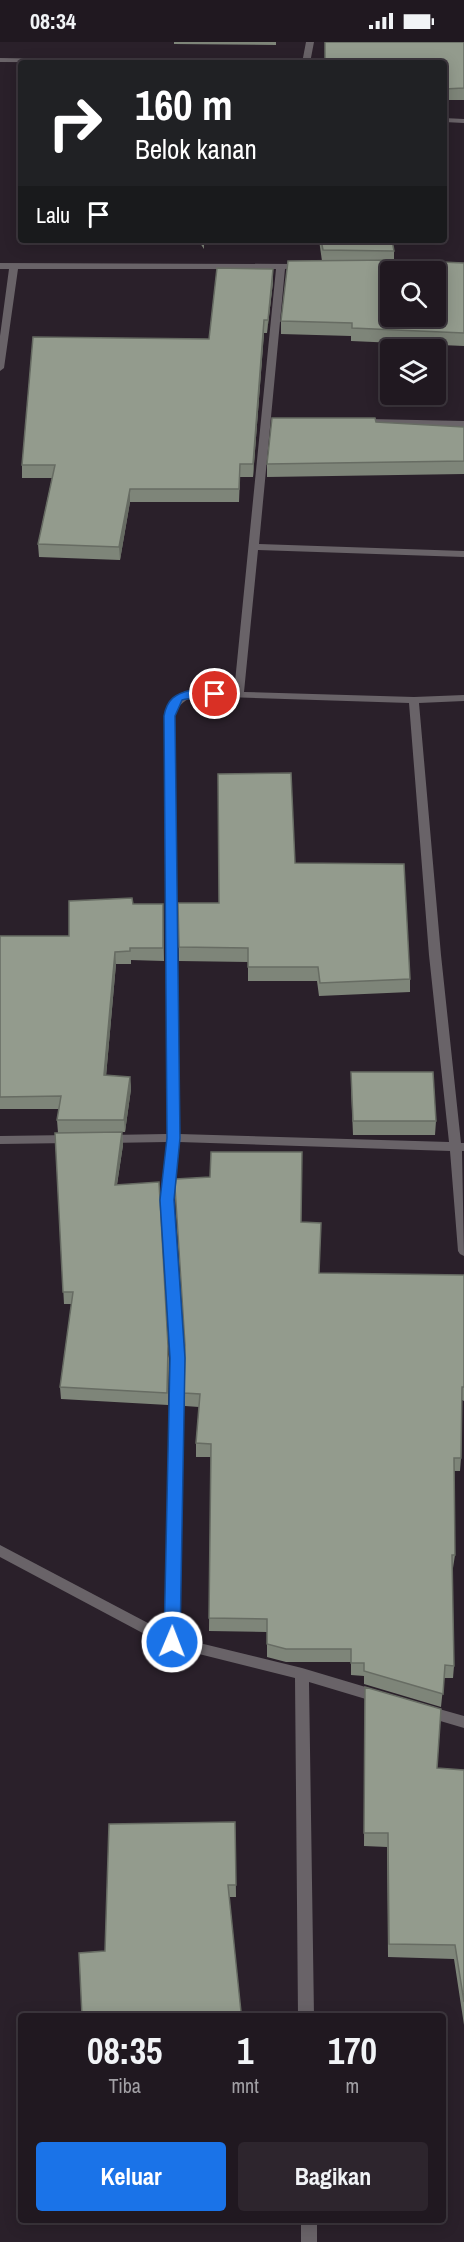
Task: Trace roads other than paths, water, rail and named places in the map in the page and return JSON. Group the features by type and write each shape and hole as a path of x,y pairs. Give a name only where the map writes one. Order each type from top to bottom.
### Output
{"street":[{"path":"307,60 310,42"},
{"path":"0,60 18,60"},
{"path":"447,120 464,120"},
{"path":"0,266 304,266"},
{"path":"0,368 14,266"},
{"path":"239,694 255,547 273,421 281,266"},
{"path":"360,422 464,424"},
{"path":"255,547 464,554"},
{"path":"172,1642 177,1358 167,1200 173,1138 170,716 172,706 178,698 191,693 414,700 464,698"},
{"path":"414,700 435,955 460,1148 464,1251"},
{"path":"0,1140 173,1138 460,1148"},
{"path":"0,1551 172,1642 302,1674 389,1700"},
{"path":"302,1674 306,2013"},
{"path":"410,1706 464,1722"},
{"path":"309,2223 309,2242"}]}
